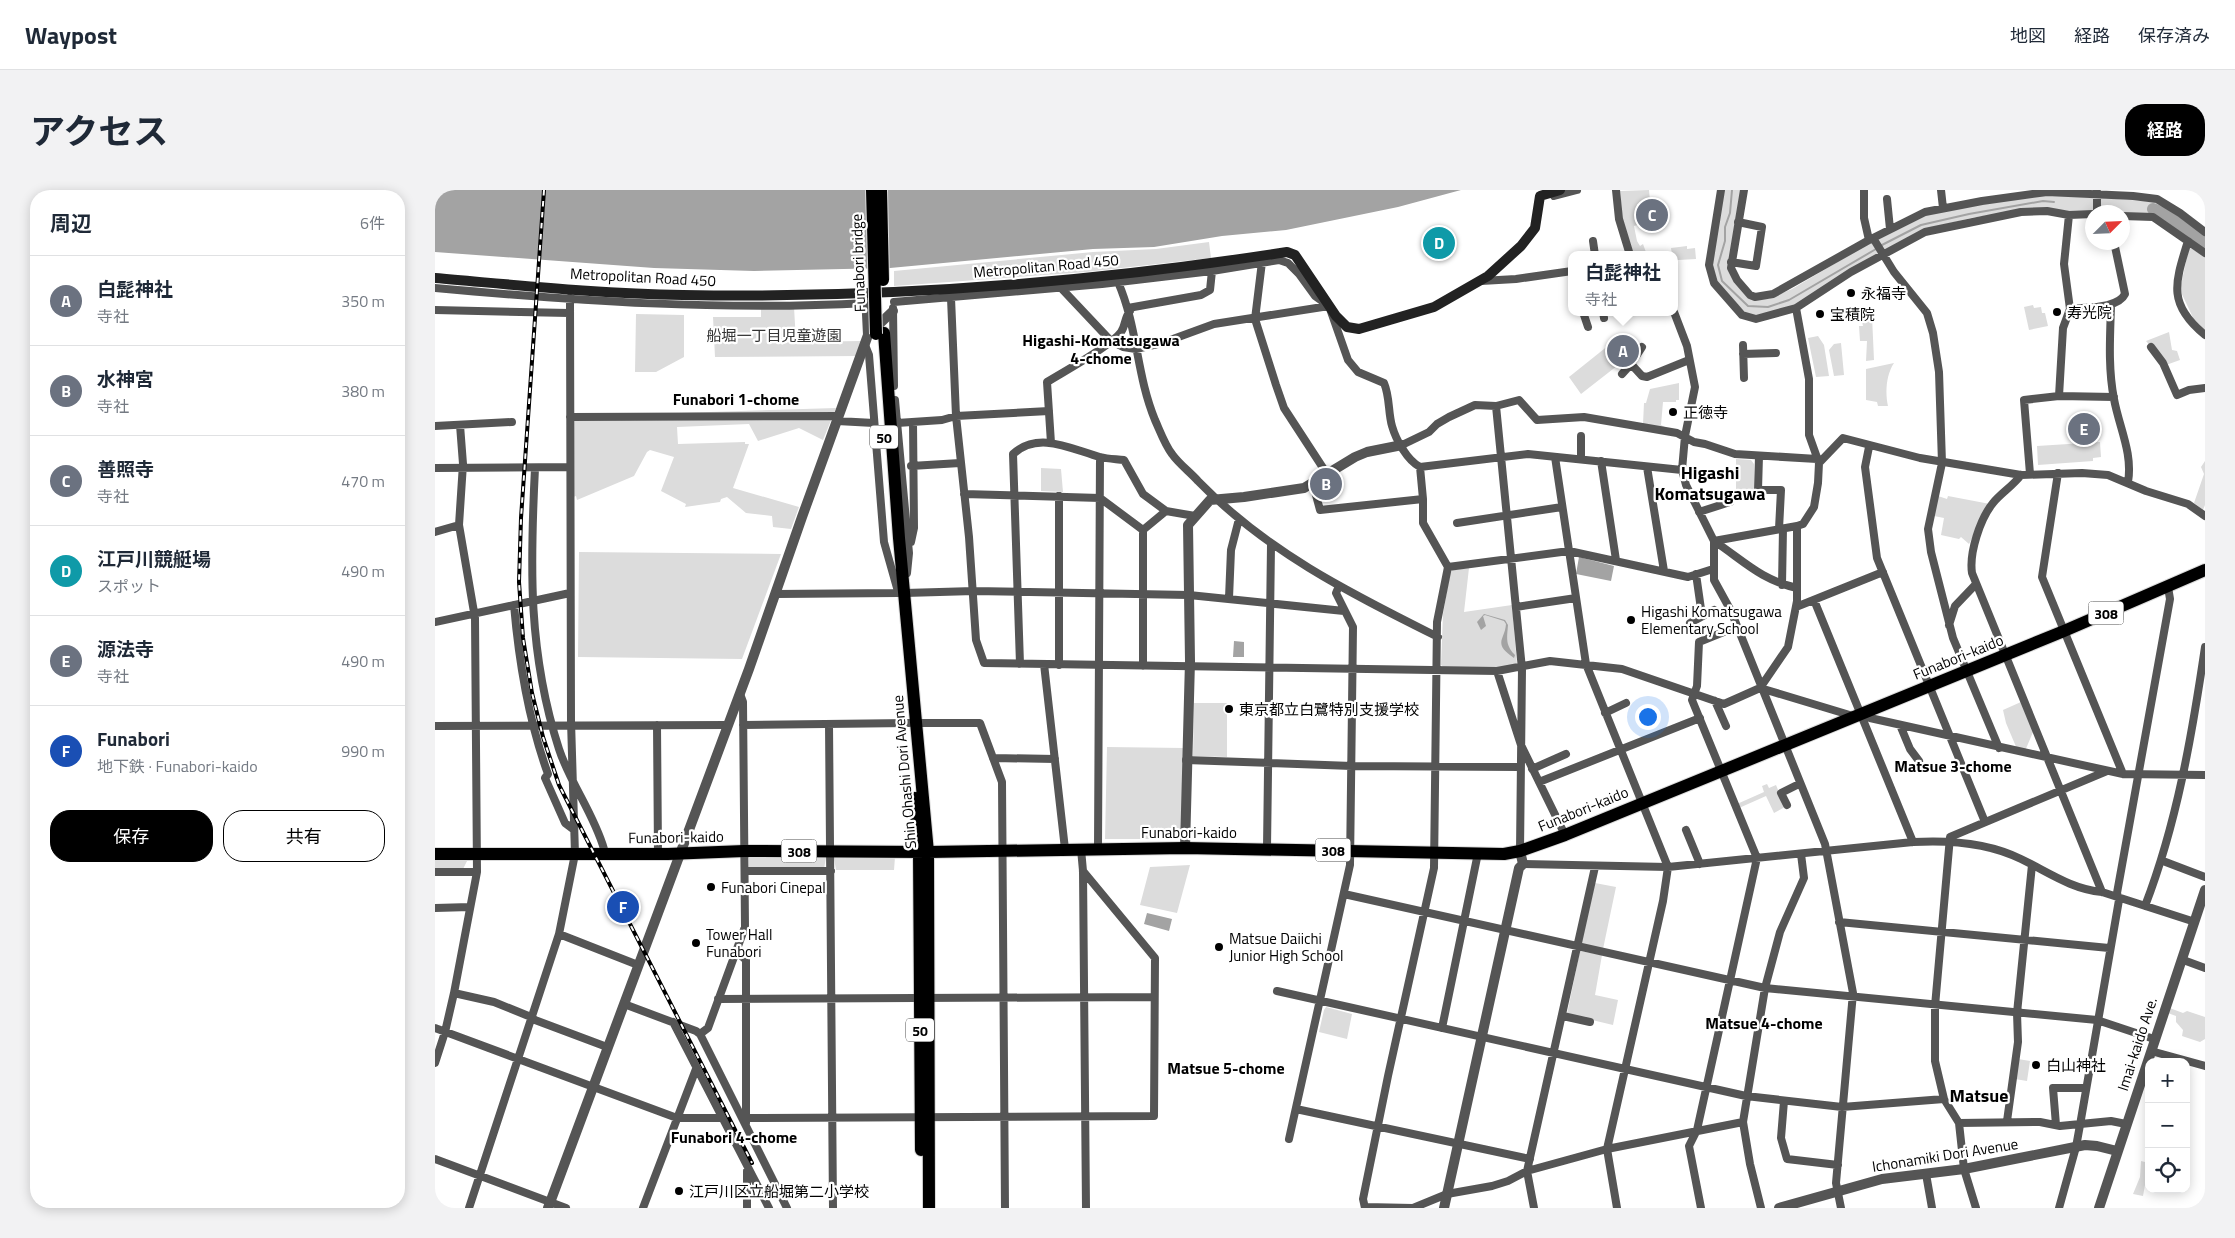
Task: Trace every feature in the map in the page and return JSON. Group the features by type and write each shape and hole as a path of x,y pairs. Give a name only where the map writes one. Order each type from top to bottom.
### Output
{"main road":[{"name":"Funabori bridge","path":"871,190 873,337"},
{"name":"Funabori bridge","path":"873,337 881,190"},
{"path":"1539,201 1540,196 1560,190"},
{"name":"Metropolitan Road 450","path":"435,278 519,286 682,295 867,299 893,302 1081,282 1287,252 1295,255 1329,306 1347,327 1359,330 1421,312 1479,281 1495,270 1530,236 1537,220 1539,201"},
{"name":"Shin Ohashi Dori Avenue","path":"873,337 901,590 923,852 925,1118 929,1208"},
{"name":"Funabori-kaido","path":"435,854 680,854 744,851 923,852 1065,848 1267,848 1504,854 1520,851 1565,835 1857,714 2064,631 2205,570"},
{"name":"Shin Ohashi Dori Avenue","path":"921,1208 925,1118"}],"street":[{"path":"1539,201 1577,190"},
{"path":"1616,190 1619,219 1628,251"},
{"path":"1721,190 1709,265 1714,283 1742,315 1756,318 1796,308 1881,252 1925,232 1973,221 2029,212 2047,211 2069,215 2085,213"},
{"path":"1744,190 1737,222 1731,268 1737,280 1750,295 1755,297 1773,294 1890,229 1925,212 2047,192 2133,193 2157,199 2205,232"},
{"path":"1864,190 1864,218 1873,240 1927,313 1933,333 1939,372 1941,460 1928,529 1931,552 1949,626 1962,664 1967,670 1999,748"},
{"path":"1941,190 1943,208"},
{"path":"1887,198 1890,229"},
{"path":"2059,396 2063,328 2070,309 2064,264 2069,215"},
{"path":"2130,216 2153,217 2205,254"},
{"path":"1731,262 1756,266 1762,227 1737,222"},
{"path":"1593,240 1594,251"},
{"path":"2188,241 2176,290 2181,307 2192,324 2205,335"},
{"path":"2070,309 2111,306 2123,299 2125,294 2116,250"},
{"path":"893,302 1062,288 1081,282 1118,282 1212,271 1279,260 1288,263 1299,274 1315,296 1329,306 1348,360 1358,372 1384,383 1388,393 1392,426 1412,463 1420,468 1500,456 1528,454 1682,470"},
{"path":"1262,262 1255,319 1284,408 1327,474"},
{"path":"1051,443 1047,382 1111,341 1122,331 1125,316 1129,309 1201,295 1210,290 1212,271"},
{"path":"1479,281 1515,279 1568,272"},
{"path":"1118,282 1129,309 1145,396 1171,454 1215,499 1271,545 1339,586 1438,637"},
{"path":"435,288 675,304 820,306 867,299 873,337 869,355 884,542 901,590"},
{"path":"1062,288 1111,341 1123,347 1136,349 1162,343 1214,324 1329,306"},
{"path":"469,1208 559,934 575,854 571,726 570,298"},
{"path":"951,298 956,416 974,591 976,640 984,663 1497,671 1550,661 1622,669 1724,704 1760,688 1788,647 1796,607 1797,526"},
{"path":"549,1205 740,694 838,419 873,337 893,302"},
{"path":"893,302 894,385 909,552"},
{"path":"2111,306 2110,353 2114,397 2128,453 2130,469 2128,482"},
{"path":"1714,542 1803,524 1814,507 1818,483 1818,461 1809,435 1809,379 1796,308"},
{"path":"435,311 569,313"},
{"path":"1584,316 1588,327"},
{"path":"1676,316 1687,346 1695,387 1685,436 1682,470 1686,485 1714,542 1763,577 1782,585 1797,588"},
{"path":"1743,345 1743,378"},
{"path":"1622,374 1631,364 1641,347"},
{"path":"2151,347 2163,363 2177,395 2189,390 2205,388"},
{"path":"1743,354 1775,353"},
{"path":"1631,364 1642,376 1647,377 1689,360"},
{"path":"2031,474 2025,400 2059,396 2114,397"},
{"path":"1185,848 1189,666 1188,525 1210,500 1244,498 1304,488 1367,452 1401,445 1429,432 1449,416 1475,405 1496,406 1519,400 1537,420 1584,417 1671,432 1685,436 1694,442 1735,454 1818,461 1843,438 1869,446 2021,475 2058,473 2108,475 2146,491 2188,504 2205,515"},
{"path":"1496,406 1521,666 1520,851 1523,864"},
{"path":"897,423 942,420 956,416 1049,411"},
{"path":"570,417 838,419 874,423"},
{"path":"435,426 512,422"},
{"path":"901,590 914,528 913,422"},
{"path":"435,1063 445,1032 454,993 477,872 474,614 459,525 462,468 460,426"},
{"path":"1581,436 1581,459"},
{"path":"1020,664 1013,454 1036,444 1051,443 1071,447 1100,457 1124,460 1143,494 1165,511 1195,516"},
{"path":"1869,446 1865,468 1877,558 1985,822"},
{"path":"1759,456 1758,490 1781,490 1782,585"},
{"path":"1097,849 1100,665 1100,457"},
{"path":"1555,457 1587,664 1668,867 1649,962 1607,1149 1617,1208"},
{"path":"1601,461 1616,560"},
{"path":"901,466 960,463"},
{"path":"1647,467 1664,571"},
{"path":"435,468 570,468"},
{"path":"535,468 531,549 535,646 552,726 566,768 604,849"},
{"path":"1420,468 1423,523 1447,567 1437,622 1435,868 1377,1126 1363,1199 1365,1207 1413,1208 1447,1194 1492,1186 1508,1181 1527,1171 1607,1149 1743,1122"},
{"path":"2058,473 2042,577 2123,774"},
{"path":"2021,475 1992,504 1974,541 1971,564 1976,584 2102,892"},
{"path":"1313,484 1320,510 1423,499"},
{"path":"964,494 1100,498 1143,530"},
{"path":"1059,496 1059,664"},
{"path":"1699,512 1730,502"},
{"path":"1457,523 1562,507"},
{"path":"1143,666 1143,530 1165,511"},
{"path":"1229,598 1231,550 1239,519"},
{"path":"435,532 459,525"},
{"path":"1714,542 1714,580 1731,610 1760,688 1827,851 1853,996 1837,1165 1837,1191 1841,1208"},
{"path":"1267,848 1271,545"},
{"path":"1447,567 1569,551 1688,577 1713,569"},
{"path":"1796,607 1883,572"},
{"path":"1696,574 1702,616"},
{"path":"1949,626 1955,606 1976,584"},
{"path":"1289,1139 1350,865 1353,628 1336,593 1339,586"},
{"path":"2059,1208 2076,1147 2080,1125 2118,897 2117,893 2170,599 2168,587"},
{"path":"776,594 901,590 1189,595 1344,611"},
{"path":"435,622 570,593"},
{"path":"1516,607 1576,598"},
{"path":"1814,600 1857,714 1913,842"},
{"path":"514,605 519,663 533,726 548,774 545,778 565,824 573,828"},
{"path":"1690,623 1714,610"},
{"path":"1701,1208 1689,1146 1697,1130 1757,858 1692,700 1697,686 1699,642 1736,627"},
{"path":"2145,906 2163,860 2184,774 2205,647"},
{"path":"1044,664 1065,848"},
{"path":"1497,671 1521,745 1565,835"},
{"path":"1760,688 1871,718 2107,772 2139,775 2205,775"},
{"path":"700,1034 708,1028 745,927 743,702 740,694"},
{"path":"1715,701 1726,726"},
{"path":"1605,713 1626,703"},
{"path":"1539,782 1700,718"},
{"path":"829,724 833,1208"},
{"path":"743,725 980,724 1002,782 1005,1208"},
{"path":"435,726 728,725"},
{"path":"1900,725 1910,749 1919,761"},
{"path":"657,726 658,854"},
{"path":"1532,769 1567,754"},
{"path":"993,758 1055,759"},
{"path":"1187,760 1352,766 1520,766"},
{"path":"1976,1208 1964,1168 1959,1123 1944,1099 1935,1061 1935,1006 1950,837 2107,772"},
{"path":"1787,805 1781,793 1799,784"},
{"path":"1686,830 1700,864"},
{"path":"1444,1208 1519,868 1523,864 1595,867 1668,867 1913,842 1951,842 1991,849 2021,858 2060,881 2102,892 2195,922"},
{"path":"1081,849 1083,871 1086,1208"},
{"path":"1442,1028 1478,854"},
{"path":"1761,1208 1750,1164 1743,1122 1765,988 1780,932 1804,878 1801,854"},
{"path":"2163,860 2205,877"},
{"path":"2007,1121 2018,1042 2017,1014 2032,865"},
{"path":"1533,1208 1527,1171 1595,867"},
{"path":"745,871 831,872"},
{"path":"747,1118 1154,1116 1153,997 1155,958 1083,871"},
{"path":"435,872 477,872"},
{"path":"1344,894 1765,988 2017,1014 2097,1020 2155,1039"},
{"name":"Imai-kaido Ave.","path":"2101,1208 2117,1151 2204,897"},
{"path":"435,908 470,907"},
{"path":"1839,922 2109,948"},
{"path":"559,934 638,965"},
{"path":"737,952 744,956 746,960 746,1127"},
{"path":"2182,961 2186,960 2205,968"},
{"path":"1277,991 1746,1096 1842,1106 1944,1099"},
{"path":"454,993 494,1002 535,1020 607,1047"},
{"path":"718,999 1153,997"},
{"path":"624,1004 700,1034 787,1208"},
{"path":"1563,1016 1590,1022"},
{"path":"673,1022 695,1069 769,1208"},
{"path":"435,1028 677,1118 721,1118"},
{"path":"2151,1050 2205,1066"},
{"path":"643,1208 695,1069"},
{"path":"2056,1125 2053,1088 2086,1088"},
{"path":"1784,1101 1781,1138 1787,1159 1837,1165"},
{"path":"1296,1109 1531,1159"},
{"path":"1959,1123 2007,1121 2080,1125 2111,1121 2126,1124"},
{"name":"Ichonamiki Dori Avenue","path":"1779,1208 1882,1179 1964,1168 2091,1145 2117,1151"},
{"path":"435,1159 549,1205 566,1208"},
{"path":"747,1169 747,1208"},
{"path":"1927,1174 1932,1208"}],"green space":[{"path":"1649,190 1650,201 1637,204 1641,224 1634,226 1637,241 1640,246 1643,244 1646,251 1633,251 1623,223 1620,191"},
{"path":"1723,190 1742,190 1729,265 1753,299 1768,299 1792,289 1878,238 1924,215 1980,203 2047,194 2158,202 2205,235 2205,252 2154,216 2130,213 2130,205 2085,205 2085,211 2022,210 1971,218 1925,229 1794,306 1760,316 1748,315 1716,282 1711,265"},
{"path":"1209,242 1211,258 1086,272 894,286 894,271 1093,252 1156,249"},
{"path":"1687,246 1687,249 1695,248 1696,259 1678,260 1678,251 1671,251 1671,248"},
{"path":"2189,247 2205,257 2205,330 2195,322 2180,290"},
{"path":"2033,305 2034,308 2041,307 2042,313 2045,313 2048,326 2029,330 2024,307"},
{"name":"船堀一丁目児童遊園","path":"794,307 796,342 861,341 857,356 715,357 713,317 761,317 761,308"},
{"path":"636,314 684,315 684,357 656,372 635,372"},
{"path":"1872,316 1874,360 1866,361 1867,341 1860,341 1859,326 1863,326 1861,317"},
{"path":"2169,332 2172,350 2177,351 2180,360 2166,365 2146,341"},
{"path":"1818,336 1824,345 1829,376 1816,377 1808,338"},
{"path":"1841,343 1844,375 1834,376 1829,350 1834,344"},
{"path":"1609,345 1622,362 1581,394 1569,377"},
{"path":"1894,363 1889,373 1887,384 1888,406 1878,406 1877,402 1866,400 1866,369"},
{"path":"1679,383 1679,400 1676,400 1676,402 1663,402 1661,425 1667,428 1643,424 1644,403 1646,403 1650,389"},
{"path":"836,408 823,440 799,428 758,441 749,424 677,427 678,444 745,442 745,444 749,444 733,488 799,507 791,529 773,527 772,516 746,513 727,497 721,499 720,502 685,507 686,504 661,491 674,457 650,450 647,452 634,476 577,500 576,496 570,498 570,417 678,417 679,413"},
{"path":"2100,442 2101,457 2093,458 2093,461 2038,465 2037,446"},
{"path":"1736,459 1751,460 1754,464 1754,493 1736,493"},
{"path":"2205,461 2205,505 2203,510 2194,503 2204,474 2201,467"},
{"path":"1041,468 1061,469 1063,492 1041,491"},
{"path":"1938,496 1947,499 1948,496 1990,504 1969,544 1961,537 1959,539 1941,535 1944,518 1934,516"},
{"path":"579,552 781,554 742,659 578,657"},
{"path":"1469,568 1464,612 1512,605 1517,664 1499,668 1444,667 1441,665 1443,614 1450,574 1452,570"},
{"path":"2021,702 2033,732 2025,751 2017,749 2006,723 2003,710"},
{"path":"1194,703 1227,703 1227,757 1193,756"},
{"path":"1107,747 1184,748 1182,835 1178,839 1105,839"},
{"path":"1767,784 1769,788 1776,785 1785,807 1774,813 1766,796 1739,808 1737,804 1764,792 1762,786"},
{"path":"469,857 463,869 435,869 435,858"},
{"path":"749,857 826,857 824,869 749,872"},
{"path":"895,857 894,870 836,870 834,858"},
{"path":"1190,865 1177,913 1140,905 1150,867"},
{"path":"1595,883 1616,887 1603,949 1581,945"},
{"path":"1580,951 1602,955 1595,995 1618,1000 1613,1025 1567,1014"},
{"path":"1326,1007 1352,1014 1347,1039 1319,1032"},
{"path":"2167,1007 2183,1013 2187,1011 2205,1017 2205,1039 2200,1042 2182,1036 2183,1030 2176,1022 2176,1016 2165,1012"},
{"path":"2018,1059 2030,1061 2027,1081 2015,1079"},
{"path":"2141,1161 2145,1162 2143,1196 2133,1194 2140,1177"}],"shaded area":[{"path":"435,190 1461,190 1398,207 1286,230 1222,236 1154,247 1093,249 890,268 754,271 654,268 435,252"},
{"path":"1579,557 1614,566 1611,581 1576,574"},
{"path":"1484,614 1505,620 1508,625 1508,645 1515,655 1514,658 1503,649 1501,641 1506,624 1504,621 1485,615 1483,616 1486,626 1481,630 1477,622"},
{"path":"1234,641 1244,642 1244,657 1233,657"},
{"path":"1147,913 1172,919 1169,931 1144,924"}],"waterway":[{"path":"1732,190 1730,213 1725,227 1725,241 1718,265 1722,281 1748,306 1768,307 1789,300 1876,249"},
{"path":"1880,246 1921,225 1969,214 2043,201 2054,202"},
{"path":"2153,209 2165,214 2205,243"}],"railway":[{"path":"544,190 521,518 519,582 523,638 532,693 543,737 559,785 752,1163"}],"place":[{"name":"善照寺","path":"1652,215"},
{"name":"江戸川競艇場","path":"1439,243"},
{"name":"永福寺","path":"1851,293"},
{"name":"寿光院","path":"2057,312"},
{"name":"宝積院","path":"1820,314"},
{"name":"白髭神社","path":"1623,351"},
{"name":"正徳寺","path":"1673,412"},
{"name":"源法寺","path":"2084,429"},
{"name":"水神宮","path":"1326,484"},
{"name":"Higashi Komatsugawa Elementary School","path":"1631,620"},
{"name":"東京都立白鷺特別支援学校","path":"1229,709"},
{"name":"Funabori Cinepal","path":"711,887"},
{"name":"Funabori","path":"623,907"},
{"name":"Tower Hall Funabori","path":"696,943"},
{"name":"Matsue Daiichi Junior High School","path":"1219,947"},
{"name":"白山神社","path":"2036,1065"},
{"name":"江戸川区立船堀第二小学校","path":"679,1191"}],"district":[{"name":"Higashi-Komatsugawa 4-chome","path":"1101,349"},
{"name":"Funabori 1-chome","path":"736,399"},
{"name":"Higashi Komatsugawa","path":"1710,482"},
{"name":"Matsue 3-chome","path":"1953,766"},
{"name":"Matsue 4-chome","path":"1764,1023"},
{"name":"Matsue 5-chome","path":"1226,1068"},
{"name":"Matsue","path":"1979,1095"},
{"name":"Funabori 4-chome","path":"734,1137"}]}
